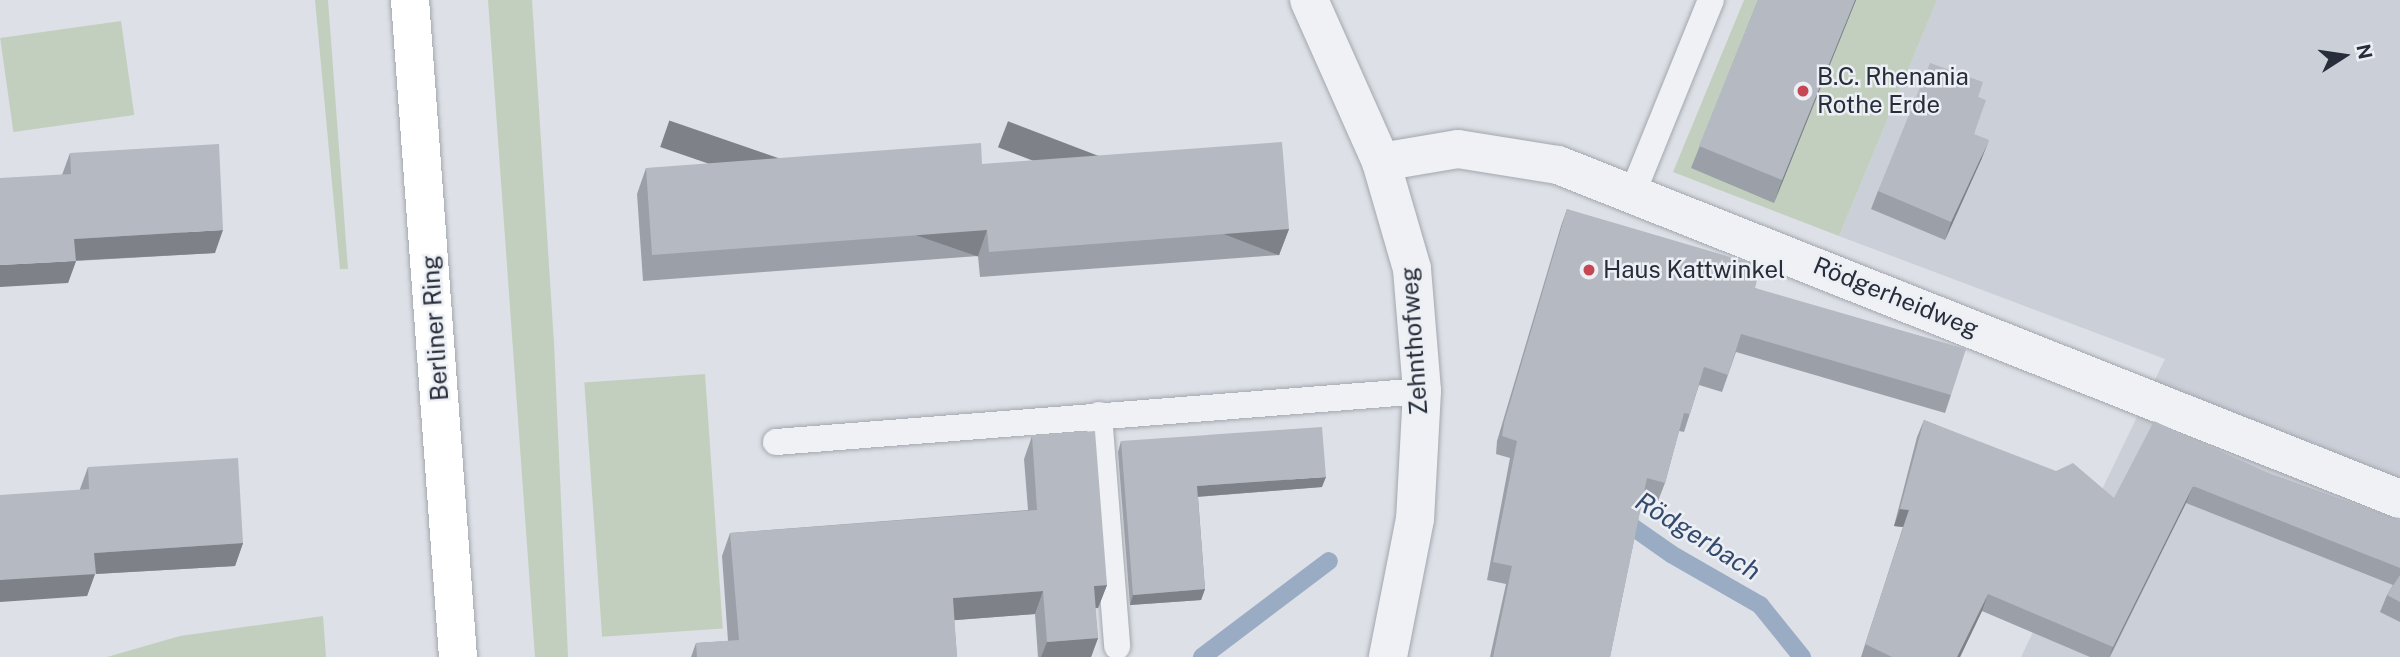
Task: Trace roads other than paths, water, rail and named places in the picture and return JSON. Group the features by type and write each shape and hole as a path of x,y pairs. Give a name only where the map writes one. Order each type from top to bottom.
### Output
{"main road":[{"name":"Berliner Ring","path":"410,0 458,657"}],"street":[{"name":"Zehnthofweg","path":"1309,0 1381,162 1412,269 1422,391 1415,519 1388,657"},
{"name":"Rödgerheidweg","path":"1381,162 1458,149 1558,165 1633,192 2400,499"}],"lane":[{"path":"1633,192 1711,0"},
{"path":"776,442 1422,391"},
{"path":"1099,415 1117,646"}],"waterway":[{"name":"Rödgerbach","path":"1617,516 1671,554 1760,605 1802,657"},
{"name":"Rödgerbach","path":"1202,657 1329,561"}],"place":[{"name":"B.C. Rhenania Rothe Erde","path":"1803,91"},
{"name":"Haus Kattwinkel","path":"1589,270"}]}
